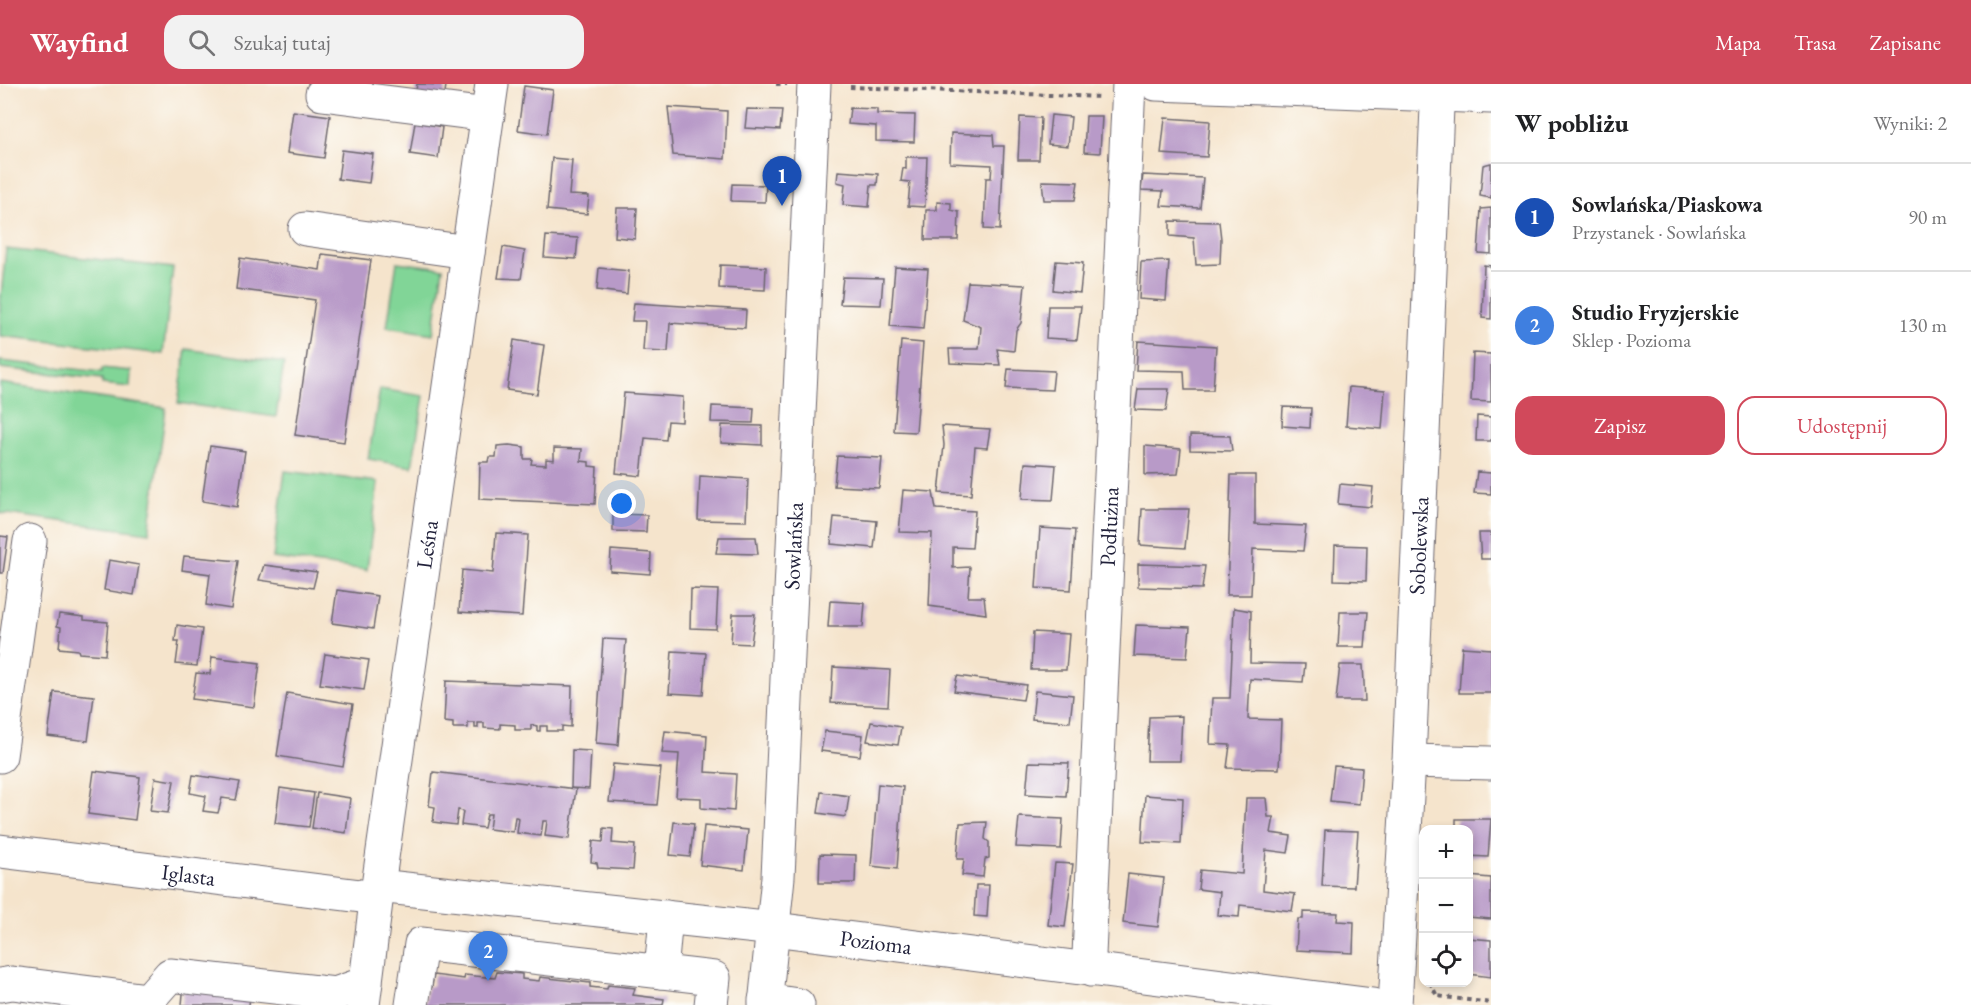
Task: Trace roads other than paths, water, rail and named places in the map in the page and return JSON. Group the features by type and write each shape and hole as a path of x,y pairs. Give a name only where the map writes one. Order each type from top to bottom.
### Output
{"street":[{"name":"Sowlańska","path":"765,1003 778,877 814,84"},
{"name":"Podłużna","path":"1091,970 1089,955 1129,84"},
{"path":"1156,84 1438,89 1491,97"},
{"name":"Sobolewska","path":"1395,1005 1409,761 1438,89"},
{"path":"322,94 490,100"},
{"name":"Leśna","path":"365,994 490,100"},
{"path":"305,229 468,252"},
{"path":"0,756 30,541"},
{"path":"1409,761 1491,763"},
{"name":"Iglasta","path":"0,851 378,892"},
{"name":"Pozioma","path":"378,892 666,917 774,929 1373,1005"},
{"path":"661,972 666,917"},
{"path":"412,1005 421,944 714,978 711,1005"},
{"path":"0,985 12,983 148,1000 170,975 335,994 365,994"},
{"path":"765,1003 798,1005"}],"place":[{"name":"Sowlańska/Piaskowa","path":"782,206"},
{"name":"Studio Fryzjerskie","path":"488,981"}]}
